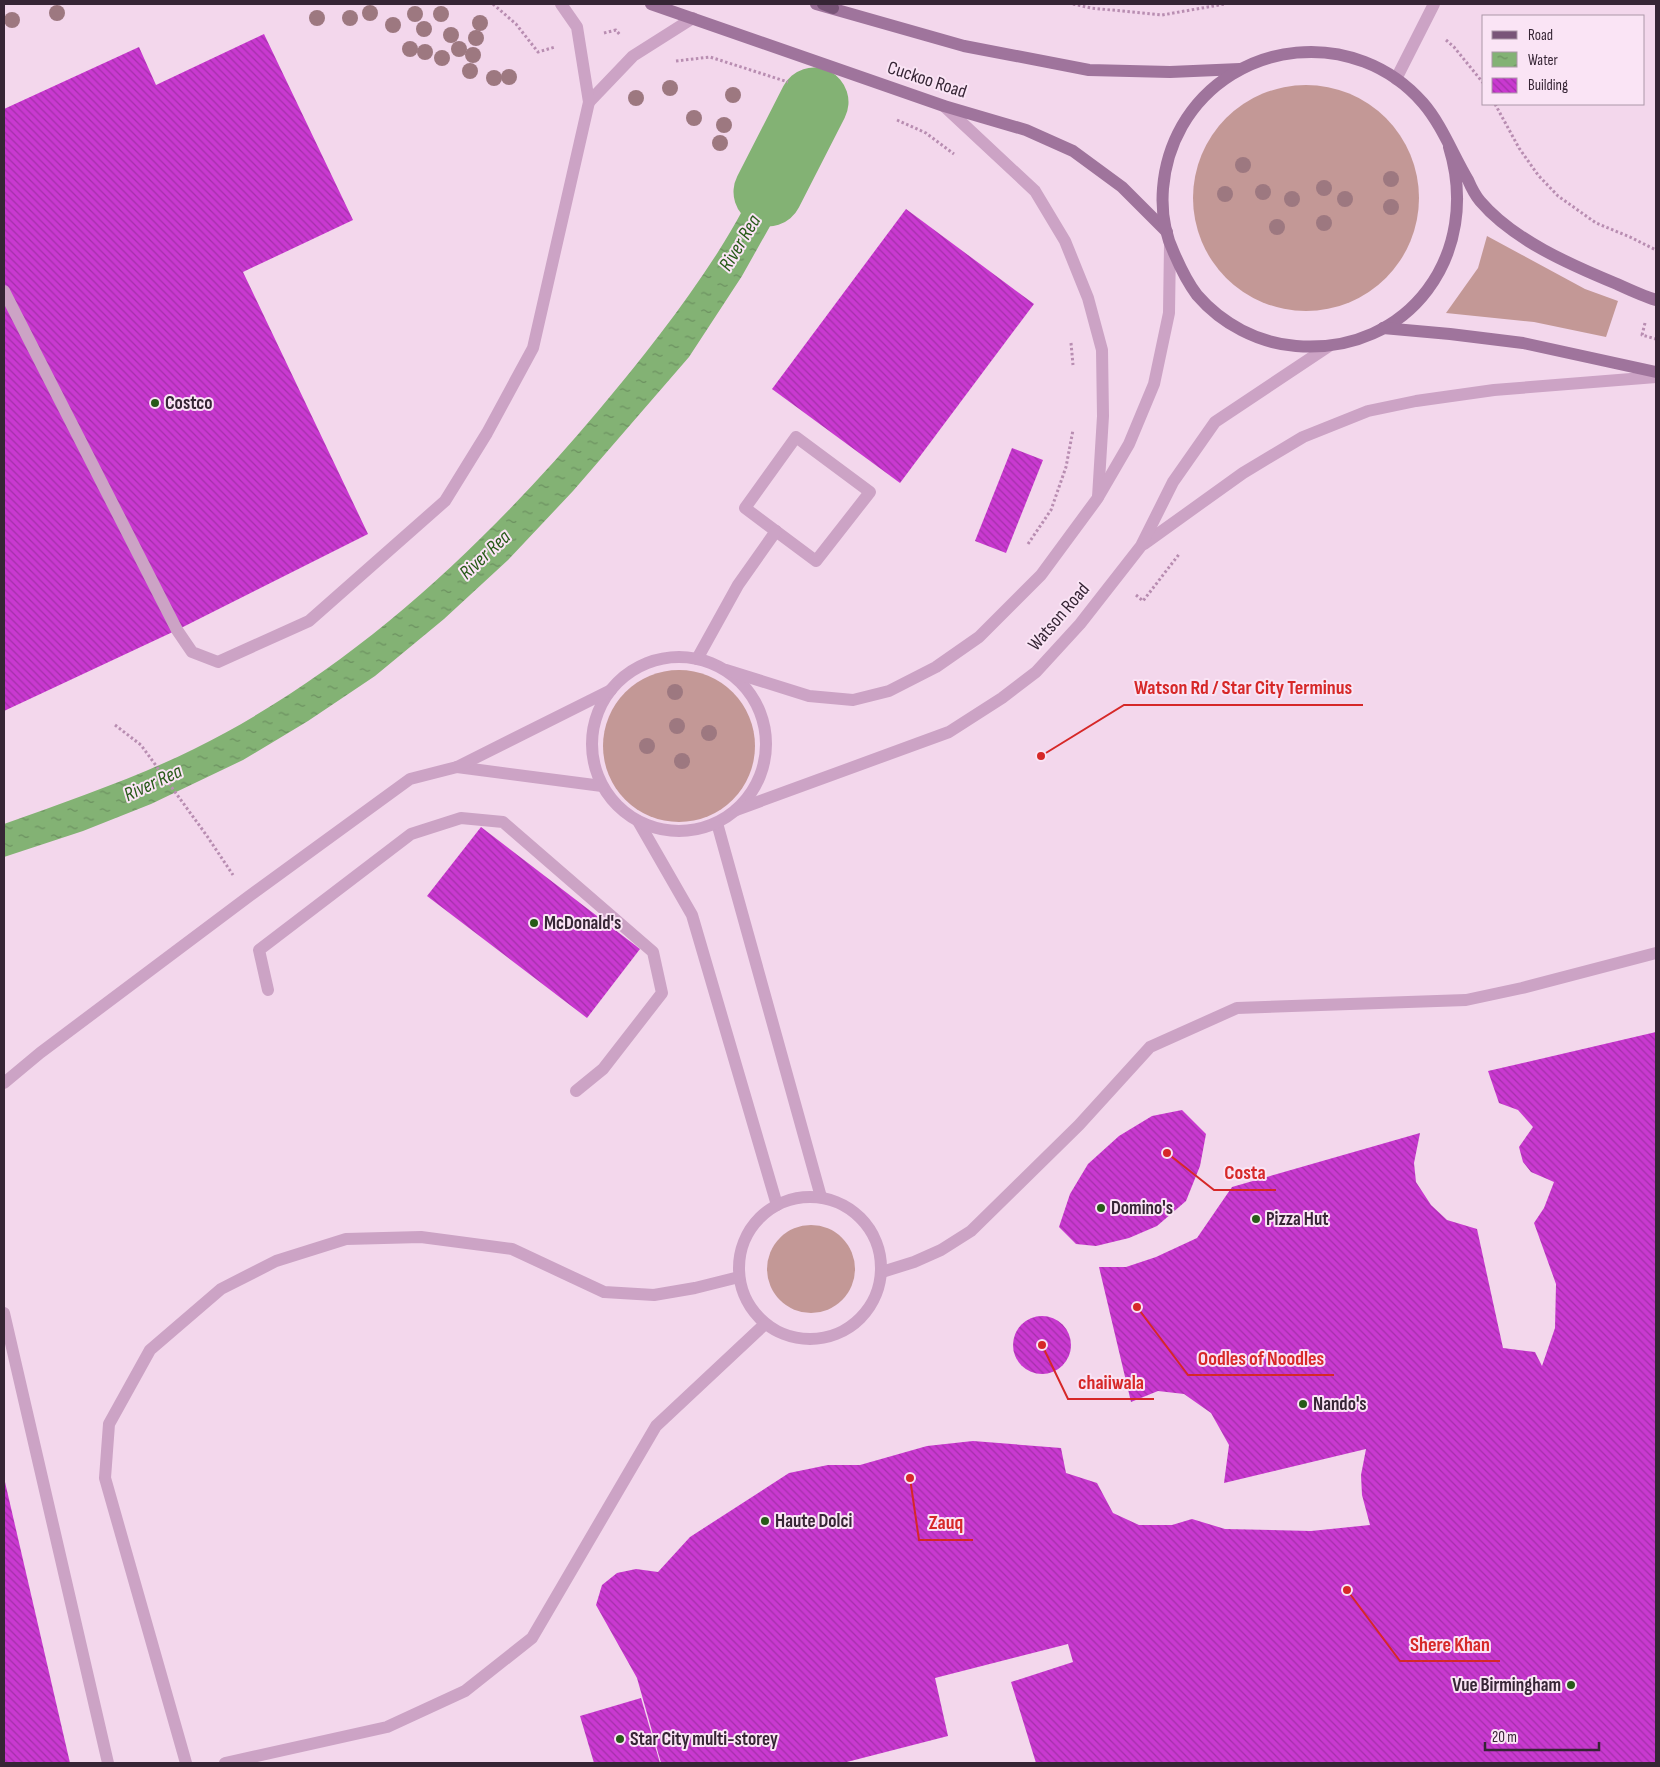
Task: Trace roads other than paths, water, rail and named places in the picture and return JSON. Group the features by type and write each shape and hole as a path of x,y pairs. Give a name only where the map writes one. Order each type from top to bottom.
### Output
{"main road":[{"name":"Cuckoo Road","path":"651,4 944,106 1026,130 1073,151 1122,187 1167,232"},
{"path":"816,4 964,46 1089,70 1170,72 1241,69"},
{"path":"1449,147 1455,165 1458,198 1457,218 1450,249 1439,273 1426,292 1406,312 1383,328 1357,340 1328,346 1310,347 1277,343 1248,334 1209,307 1196,293 1170,245 1163,216 1164,182 1174,144 1188,116 1212,90 1241,69 1280,55 1324,52 1363,61 1396,79 1414,93 1436,121 1479,200 1509,228 1539,248 1580,269 1656,300"},
{"path":"1383,328 1523,343 1656,372"}],"street":[{"path":"4,291 177,630 192,652 218,662 309,622 444,501 487,433 533,348 589,102 577,28 561,4"},
{"path":"1396,79 1434,4"},
{"path":"589,102 633,56 693,18"},
{"path":"944,106 1035,191 1065,241 1088,298 1102,350 1103,416 1097,499"},
{"path":"726,670 750,693 758,706 764,722 766,754 757,785 736,810 717,823 701,829 677,832 653,828 624,812 602,786 592,753 592,736 602,704 622,678 635,669 665,658 697,659 809,696 853,700 889,691 936,667 979,637 1041,575 1097,499 1130,444 1154,384 1169,313 1170,245"},
{"name":"Watson Road","path":"736,810 949,732 1002,698 1036,672 1080,624 1142,546 1173,482 1215,422 1328,346"},
{"path":"1142,546 1250,469 1303,437 1368,411 1416,401 1494,390 1656,377"},
{"path":"796,437 870,492 816,562 776,531 745,508 796,437"},
{"path":"697,659 738,585 776,531"},
{"path":"4,1083 40,1053 248,897 410,779 458,766 611,690"},
{"path":"458,766 602,786"},
{"path":"268,990 260,950 411,834 462,818 502,822 652,952 662,993 603,1069 576,1091"},
{"path":"638,821 692,915 777,1204"},
{"path":"717,823 821,1197"},
{"path":"882,1272 914,1262 941,1250 971,1231 1078,1125 1150,1047 1237,1008 1466,1000 1522,988 1656,953"},
{"path":"798,1197 821,1197 854,1210 876,1238 882,1272 871,1306 850,1327 823,1338 792,1337 765,1324 748,1302 739,1276 741,1248 755,1222 777,1204 798,1197"},
{"path":"186,1763 105,1478 110,1424 150,1350 221,1289 276,1261 346,1239 420,1237 512,1249 604,1292 654,1295 695,1288 739,1276"},
{"path":"4,1313 108,1763"},
{"path":"225,1763 387,1727 465,1691 532,1638 656,1426 765,1324"}],"water":[{"path":"794,105 826,109 783,203 742,276 689,357 573,491 508,560 444,619 375,676 308,721 243,760 151,804 83,831 4,857 4,824 148,770 194,749 252,717 308,682 362,643 413,601 462,556 555,461 614,392 676,313 718,252 739,217"}],"waterway":[{"name":"River Rea","path":"768,192 814,102"}],"place":[{"name":"Costco","path":"155,403"},
{"name":"Watson Rd / Star City Terminus","path":"1041,756"},
{"name":"McDonald's","path":"534,923"},
{"name":"Costa","path":"1167,1153"},
{"name":"Domino's","path":"1101,1208"},
{"name":"Pizza Hut","path":"1256,1219"},
{"name":"Oodles of Noodles","path":"1137,1307"},
{"name":"chaiiwala","path":"1042,1345"},
{"name":"Nando's","path":"1303,1404"},
{"name":"Zauq","path":"910,1478"},
{"name":"Haute Dolci","path":"765,1521"},
{"name":"Shere Khan","path":"1347,1590"},
{"name":"Vue Birmingham","path":"1571,1685"},
{"name":"Star City multi-storey","path":"620,1739"}]}
